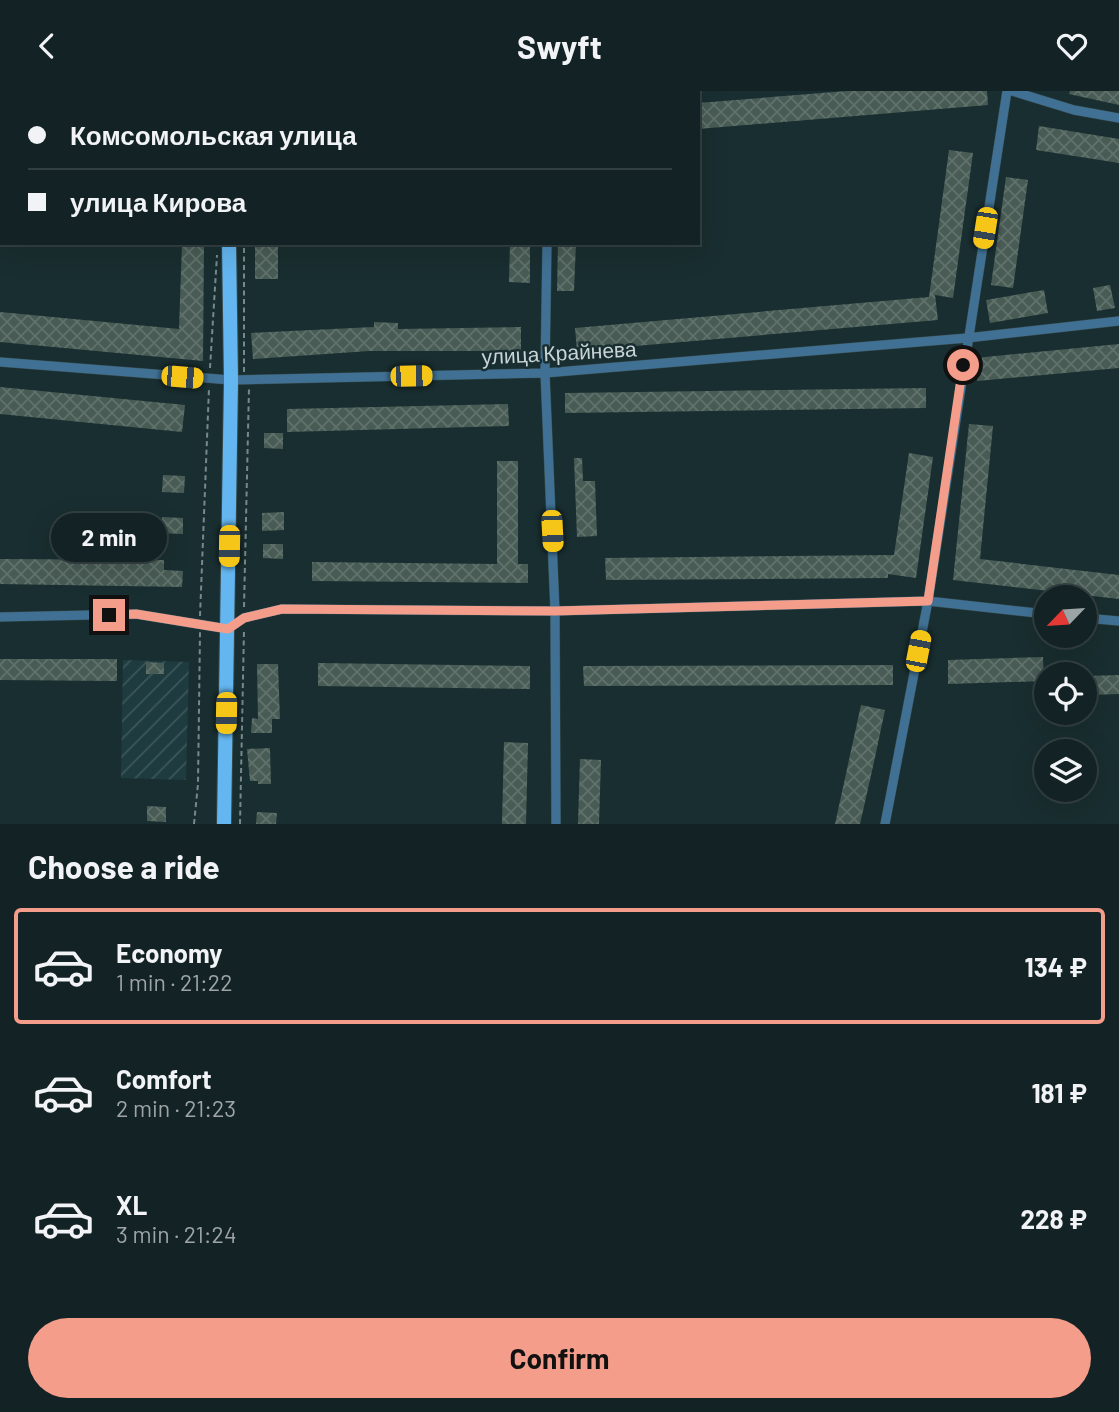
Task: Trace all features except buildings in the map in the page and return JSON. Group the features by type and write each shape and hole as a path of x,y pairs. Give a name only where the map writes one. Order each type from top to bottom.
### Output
{"main road":[{"path":"224,824 228,629 241,380 229,245"}],"street":[{"path":"885,824 928,601 967,338 1009,91 1074,110 1119,118"},
{"path":"547,245 545,373 555,611 556,824"},
{"name":"улица Крайнева","path":"0,362 241,380 545,373 967,338 1119,321"},
{"path":"0,617 136,614 200,627 228,629 244,618 282,609 555,611 928,601 1034,613"},
{"path":"1097,619 1119,621"}],"path":[{"path":"194,824 198,784 200,627 209,379 218,245"},
{"path":"240,824 244,618 241,380 244,245"}],"shaded area":[{"path":"123,660 189,662 186,780 121,778"}],"route":[{"path":"109,615 136,614 200,627 228,629 244,618 282,609 555,611 928,601 963,365"}]}
